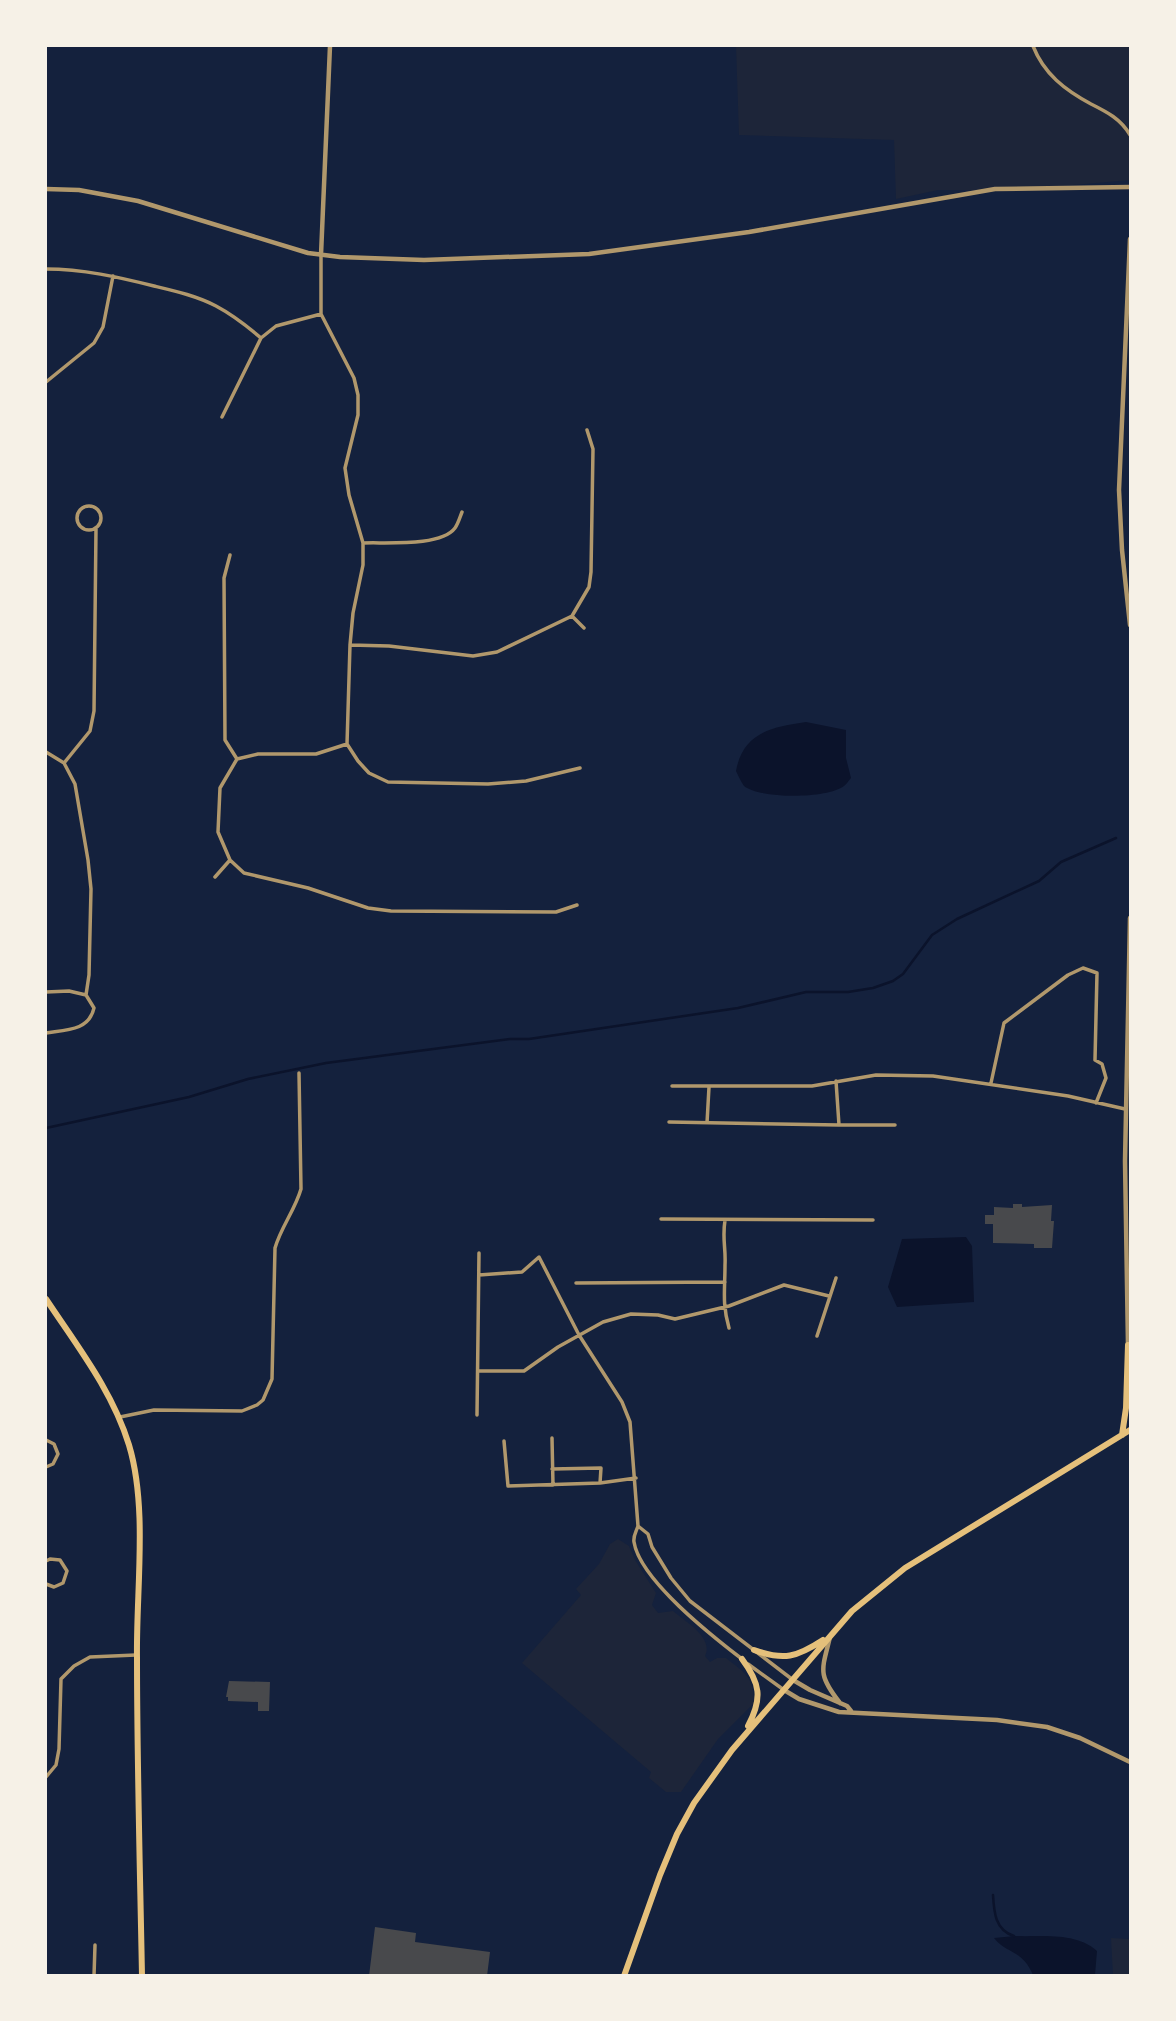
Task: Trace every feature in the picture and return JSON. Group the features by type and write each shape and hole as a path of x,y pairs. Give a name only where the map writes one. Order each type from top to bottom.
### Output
{"main road":[{"path":"46,1298 49,1310 97,1374 120,1417 135,1472 139,1511 136,1655 142,1976"},
{"path":"1122,1435 1126,1408 1128,1345"},
{"path":"624,1976 677,1834 712,1776 862,1601 905,1568 1130,1430"},
{"path":"754,1650 770,1657 791,1656 831,1636"},
{"path":"738,1743 754,1713 758,1694 752,1672 741,1659"}],"street":[{"path":"330,46 321,314 354,378 358,395 358,415 345,468 349,495 363,543 363,565 353,613 350,645 347,744 369,773 388,782 488,784 513,782 580,768"},
{"path":"1033,46 1052,78 1074,94 1107,111 1124,125 1130,135"},
{"path":"46,189 87,191 138,201 297,251 321,255 424,260 589,254 749,232 995,189 1130,187"},
{"path":"1130,239 1119,490 1130,625"},
{"path":"46,269 69,269 113,276 190,295 215,305 261,338"},
{"path":"46,382 93,343 103,327 113,276"},
{"path":"222,417 261,338 276,326 321,314"},
{"path":"350,645 389,646 473,656 497,652 572,616 589,587 591,572 593,449 587,430"},
{"path":"64,763 90,731 94,711 96,529 102,521 100,511 92,506 82,507 77,515 78,525 86,530 96,529"},
{"path":"363,543 424,541 445,537 455,528 462,512"},
{"path":"230,555 223,578 225,740 237,759"},
{"path":"572,616 584,628"},
{"path":"347,744 316,754 258,754 237,759 220,788 218,832 230,860 244,873 308,888 368,908 391,911 556,912 577,905"},
{"path":"46,752 64,763 75,784 91,889 86,995 94,1008 89,1022 79,1028 46,1033"},
{"path":"215,877 230,860"},
{"path":"1130,918 1125,1109 1130,1364"},
{"path":"990,1083 1004,1023 1068,975 1083,968 1097,973 1095,1060 1102,1064 1106,1079 1096,1103"},
{"path":"46,992 69,991 86,995"},
{"path":"120,1417 154,1410 242,1411 257,1405 268,1393 272,1379 275,1248 279,1233 297,1205 301,1189 299,1073"},
{"path":"673,1086 812,1086 876,1074 933,1076 990,1083 1125,1109"},
{"path":"836,1081 839,1125"},
{"path":"708,1123 709,1086"},
{"path":"669,1122 895,1125"},
{"path":"661,1219 873,1220"},
{"path":"725,1220 722,1238 726,1262 723,1307 729,1328"},
{"path":"477,1415 479,1253"},
{"path":"479,1275 522,1272 539,1257 579,1335 622,1402 629,1422 636,1478 638,1526 635,1545 659,1585 680,1609 741,1659 784,1690 826,1709 1028,1723 1080,1738 1130,1762"},
{"path":"817,1336 836,1278"},
{"path":"576,1283 725,1282"},
{"path":"478,1371 524,1371 603,1322 631,1314 675,1319 723,1307 784,1285 829,1296"},
{"path":"552,1438 552,1485"},
{"path":"46,1440 54,1444 58,1454 53,1464 46,1467"},
{"path":"504,1441 508,1486 600,1483 636,1478"},
{"path":"552,1469 601,1468 600,1483"},
{"path":"638,1526 648,1534 652,1547 671,1578 690,1601 793,1680 851,1711"},
{"path":"46,1561 60,1560 67,1570 63,1583 54,1587 46,1584"},
{"path":"831,1636 823,1659 822,1674 840,1703"},
{"path":"46,1777 56,1765 59,1749 61,1679 90,1657 136,1655"},
{"path":"94,1976 95,1945"}],"shaded area":[{"path":"736,46 1130,46 1130,180 1017,190 938,190 896,199 894,140 739,135"},
{"path":"806,722 846,730 846,758 851,778 846,784 823,793 794,796 764,793 744,786 736,771 745,748 752,740 781,726"},
{"path":"966,1237 972,1246 974,1302 897,1307 888,1287 902,1239"},
{"path":"618,1539 629,1546 656,1593 652,1605 658,1613 673,1611 685,1620 706,1643 705,1656 710,1662 717,1658 726,1658 743,1672 752,1687 754,1703 718,1739 681,1792 666,1792 649,1778 651,1772 522,1663 581,1595 576,1589 599,1564 610,1544"},
{"path":"994,1938 1069,1938 1089,1945 1097,1951 1095,1975 1033,1975 1020,1956"},
{"path":"1111,1938 1130,1939 1130,1975 1113,1975"}],"building":[{"path":"1013,1204 1022,1204 1022,1207 1052,1205 1052,1248 1034,1248 1034,1244 993,1243 993,1224 985,1224 985,1215 994,1215 994,1207 1013,1208"},
{"path":"229,1681 270,1682 269,1711 258,1711 258,1702 228,1701 226,1697"},
{"path":"375,1927 416,1933 415,1942 490,1952 487,1976 369,1976"}],"waterway":[{"path":"46,1128 189,1097 248,1079 326,1063 510,1039 529,1039 738,1008 806,992 848,992 873,988 893,981 903,974 932,935 957,919 1039,881 1061,862 1116,838"},
{"path":"993,1895 999,1925 1014,1936"}]}
